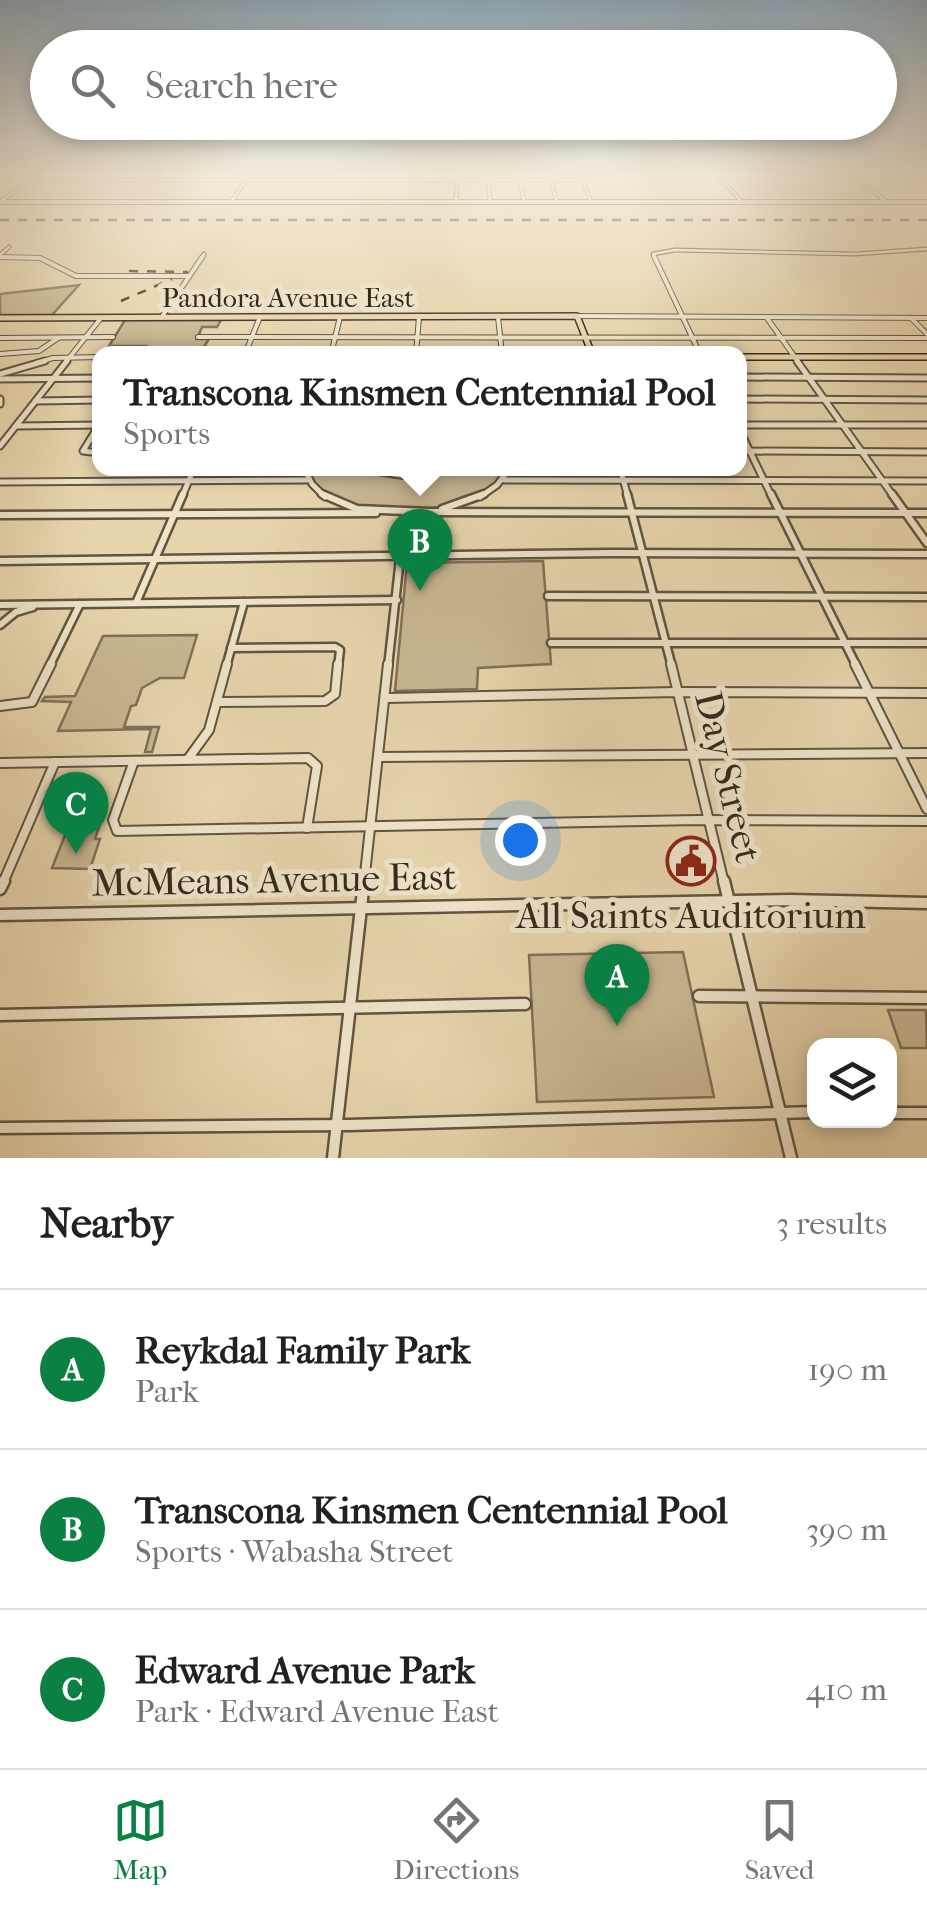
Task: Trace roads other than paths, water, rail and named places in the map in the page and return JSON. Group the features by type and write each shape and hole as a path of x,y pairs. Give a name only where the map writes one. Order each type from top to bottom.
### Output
{"main road":[{"name":"Pandora Avenue East","path":"0,318 576,316"},
{"path":"576,316 587,346"},
{"path":"747,356 927,357"}],"street":[{"path":"0,256 9,247"},
{"path":"696,346 653,254 675,250 855,254 927,249"},
{"path":"161,318 204,254"},
{"path":"0,256 40,258 76,276 189,276"},
{"path":"576,316 927,318"},
{"path":"248,346 260,317"},
{"path":"333,346 340,317"},
{"path":"417,346 419,317"},
{"path":"498,317 502,346"},
{"path":"766,317 927,543"},
{"path":"0,446 101,318"},
{"path":"910,318 927,336"},
{"path":"198,338 927,336"},
{"path":"0,354 29,354 50,347 59,337"},
{"path":"0,338 113,338"},
{"path":"3,376 76,349"},
{"path":"53,358 92,357"},
{"path":"3,376 92,378"},
{"path":"747,378 927,378"},
{"path":"747,399 927,400"},
{"path":"36,400 92,400"},
{"path":"16,426 92,425"},
{"path":"747,428 927,425"},
{"path":"92,437 83,450 92,452"},
{"path":"747,444 927,809"},
{"path":"750,451 927,452"},
{"path":"136,602 191,476"},
{"path":"306,476 307,480"},
{"path":"430,512 484,495 506,476"},
{"name":"Day Street","path":"622,476 790,1158"},
{"path":"0,482 307,480 334,500 376,513"},
{"path":"504,480 927,481"},
{"path":"333,1158 405,513"},
{"path":"0,515 927,514"},
{"path":"0,561 644,553 927,554"},
{"path":"548,596 927,597"},
{"path":"0,605 397,600"},
{"path":"188,760 209,730 244,602"},
{"path":"0,706 32,702 80,604"},
{"path":"0,625 16,612 47,605"},
{"path":"551,642 927,643"},
{"path":"217,702 326,701 335,694 340,650 336,647 231,648"},
{"path":"386,698 676,692 927,694"},
{"path":"380,758 690,752 927,753"},
{"path":"134,761 113,820 117,831 706,820 927,820"},
{"path":"0,763 314,761 307,828"},
{"path":"0,889 55,762"},
{"name":"McMeans Avenue East","path":"0,915 728,901 927,902"},
{"path":"699,996 927,998"},
{"path":"1,1017 525,1004"},
{"path":"0,1128 807,1112"},
{"path":"897,1112 927,1113"}],"railway":[{"path":"129,271 188,272"},
{"path":"121,301 172,279"}],"place":[{"name":"Transcona Kinsmen Centennial Pool","path":"420,591"},
{"name":"Edward Avenue Park","path":"76,854"},
{"name":"All Saints Auditorium","path":"691,861"},
{"name":"Reykdal Family Park","path":"617,1026"}]}
